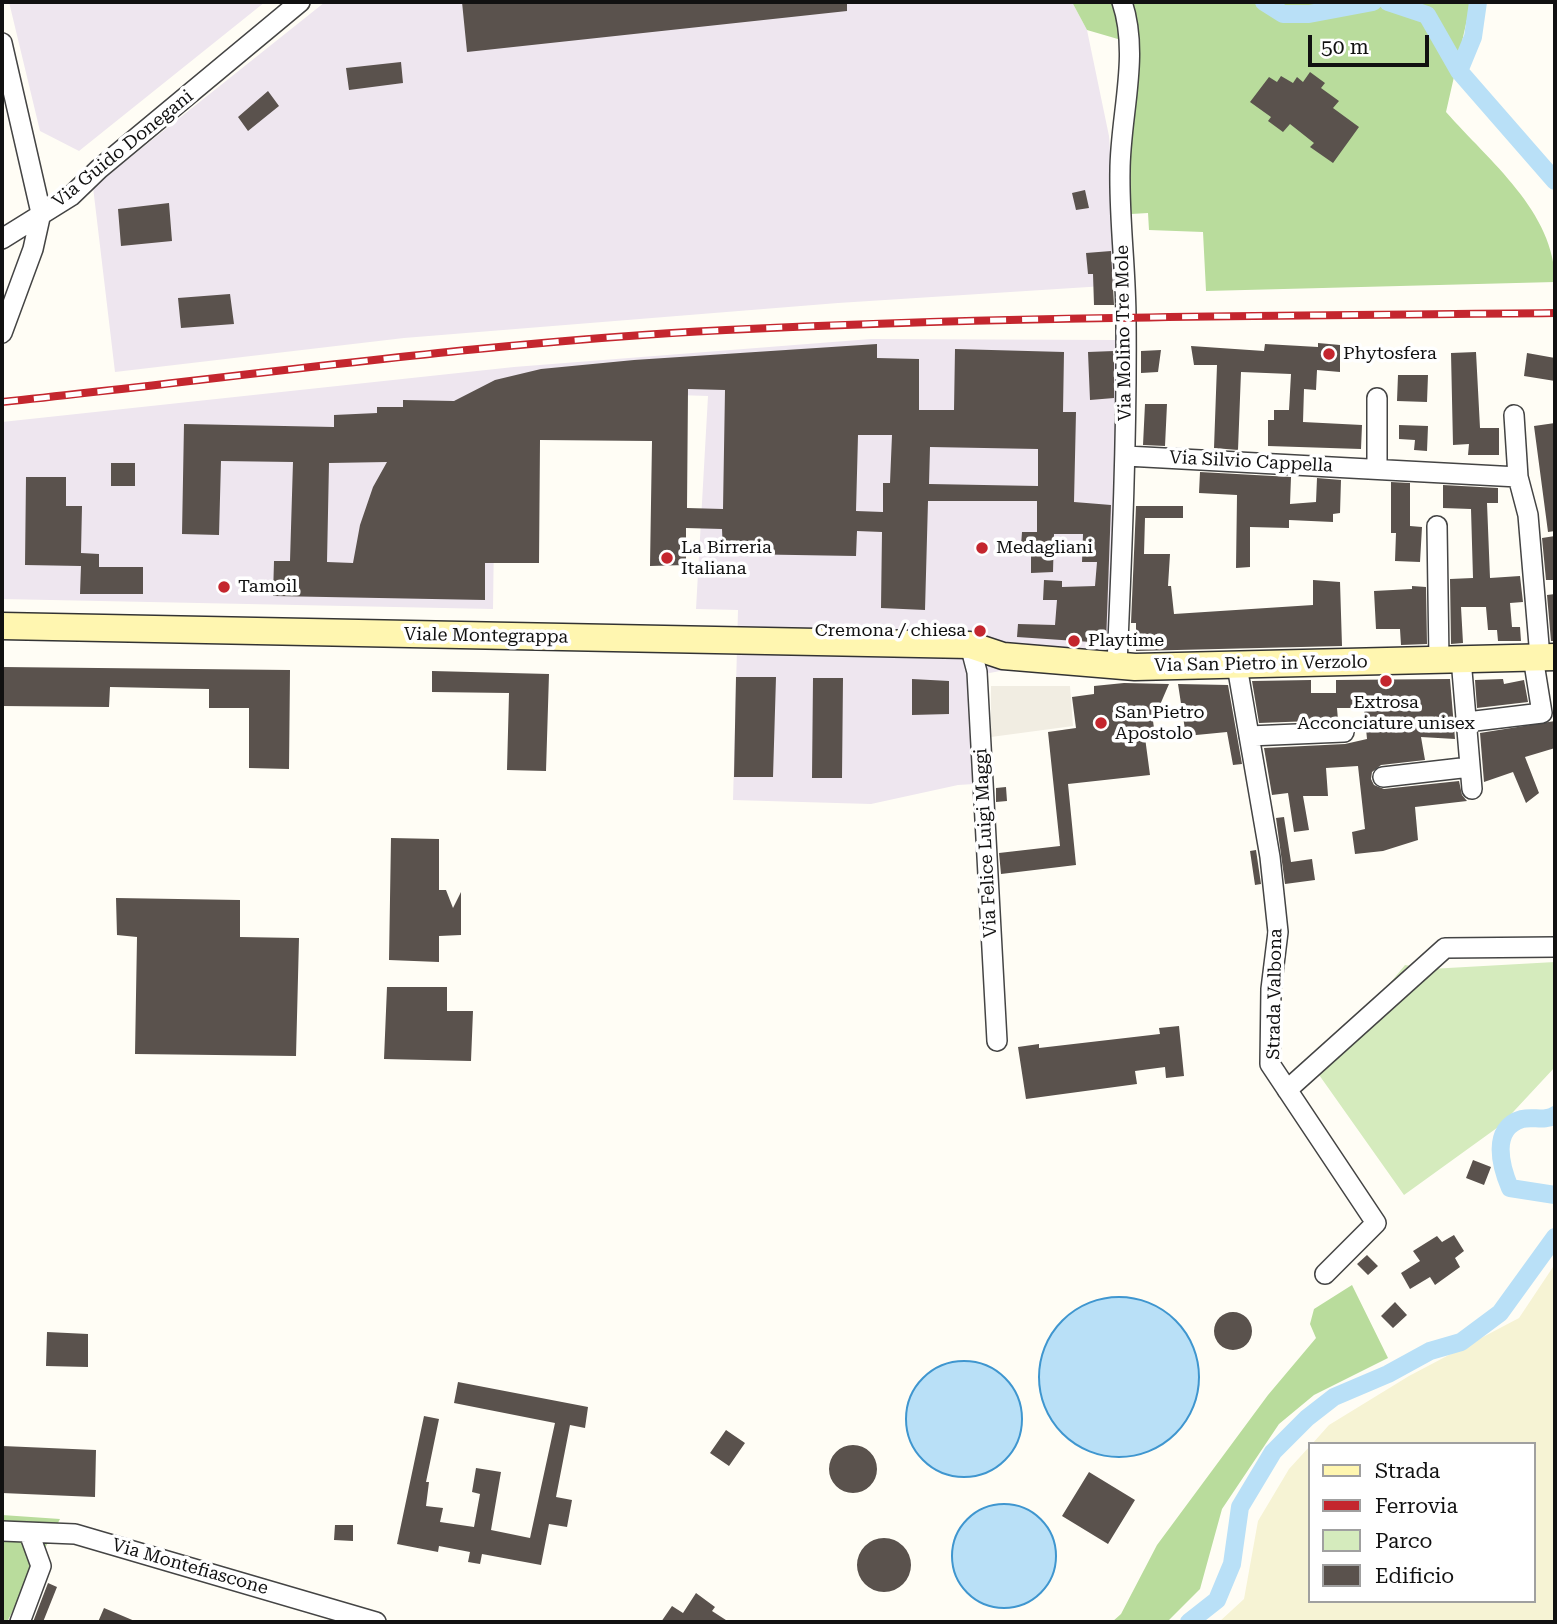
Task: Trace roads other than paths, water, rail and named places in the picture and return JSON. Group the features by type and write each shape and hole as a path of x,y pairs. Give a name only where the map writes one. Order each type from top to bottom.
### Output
{"main road":[{"name":"Viale Montegrappa","path":"2,626 970,645"},
{"name":"Via San Pietro in Verzolo","path":"970,645 1003,656 1116,665 1237,666 1543,657"}],"street":[{"name":"Via Guido Donegani","path":"2,333 32,253 41,214 71,196 99,169 300,2"},
{"name":"Via Molino Tre Mole","path":"1116,665 1125,456 1126,317 1120,171 1129,54 1126,15 1122,2"},
{"path":"2,43 41,214 2,239"},
{"path":"2,246 19,247 32,253"},
{"path":"1377,398 1377,469"},
{"path":"1467,722 1542,713 1543,657 1528,515 1518,477 1514,415"},
{"name":"Via Silvio Cappella","path":"1125,456 1518,477"},
{"path":"1437,526 1450,660 1467,722 1472,789"},
{"name":"Via Felice Luigi Maggi","path":"970,645 977,672 997,1041"},
{"name":"Strada Valbona","path":"1237,666 1270,857 1278,932 1271,989 1270,1065 1376,1223 1325,1274"},
{"path":"1249,736 1344,732"},
{"path":"1382,777 1471,767"},
{"path":"1287,1090 1445,948 1555,947"},
{"name":"Via Montefiascone","path":"2,1531 75,1534 376,1622"},
{"path":"20,1622 41,1566 29,1533"}],"water":[{"path":"1119,1297 1150,1303 1175,1321 1193,1346 1199,1377 1193,1408 1175,1433 1150,1451 1119,1457 1088,1451 1063,1433 1045,1408 1039,1377 1045,1346 1063,1321 1088,1303"},
{"path":"964,1361 986,1365 1005,1378 1018,1397 1022,1419 1018,1441 1005,1460 986,1473 964,1477 942,1473 923,1460 910,1441 906,1419 910,1397 923,1378 942,1365"},
{"path":"1004,1504 1024,1508 1041,1519 1052,1536 1056,1556 1052,1576 1041,1593 1024,1604 1004,1608 984,1604 967,1593 956,1576 952,1556 956,1536 967,1519 984,1508"}],"waterway":[{"path":"1264,2 1283,14 1309,14 1373,2"},
{"path":"1388,2 1427,15 1459,71 1555,181"},
{"path":"1459,71 1473,37 1478,2"},
{"path":"1555,1115 1522,1119 1512,1124 1505,1131 1501,1149 1501,1159 1510,1188 1555,1195"},
{"path":"1189,1622 1217,1600 1232,1564 1240,1507 1273,1452 1307,1418 1334,1397 1388,1374 1430,1351 1461,1342 1500,1313 1555,1237"}],"railway":[{"path":"2,402 454,351 726,330 1037,319 1555,313"}],"place":[{"name":"Phytosfera","path":"1329,354"},
{"name":"Medagliani","path":"982,548"},
{"name":"La Birreria Italiana","path":"667,558"},
{"name":"Tamoil","path":"224,587"},
{"name":"Cremona / chiesa","path":"980,631"},
{"name":"Playtime","path":"1074,641"},
{"name":"Extrosa Acconciature unisex","path":"1386,681"},
{"name":"San Pietro Apostolo","path":"1101,723"}]}
